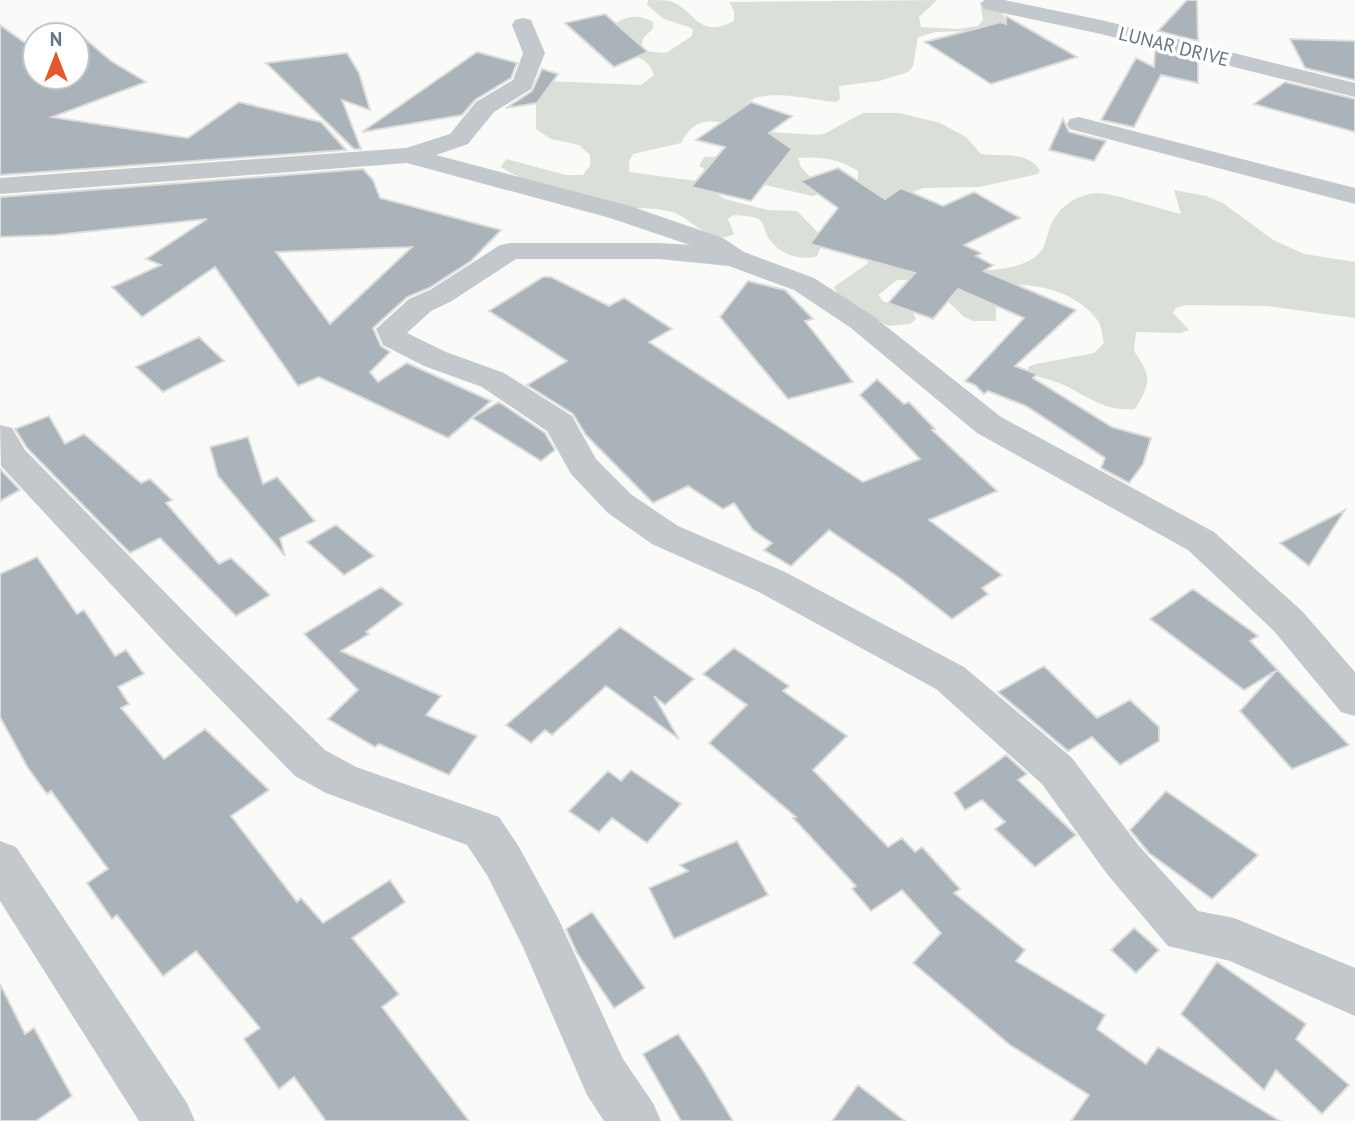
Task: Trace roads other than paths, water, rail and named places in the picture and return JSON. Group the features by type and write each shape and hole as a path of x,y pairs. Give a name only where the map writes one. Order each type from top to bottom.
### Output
{"street":[{"name":"LUNAR DRIVE","path":"992,4 1101,27 1355,90"},
{"path":"0,186 408,155 459,139 485,107 523,84 534,53 523,25"},
{"path":"1079,124 1355,196"},
{"path":"408,155 620,212 713,244 734,258 804,284 862,322 989,425 1201,541 1288,621 1355,700"},
{"path":"734,258 659,251 510,251 440,296 420,305 391,329 394,338 435,359 493,380 560,424 583,466 620,504 665,535 772,582 950,678 1057,771 1123,860 1185,930 1234,940 1355,992"},
{"path":"0,436 13,458 310,764 341,780 483,831 503,861 541,934 605,1077 635,1121"},
{"path":"0,860 169,1121"}]}
